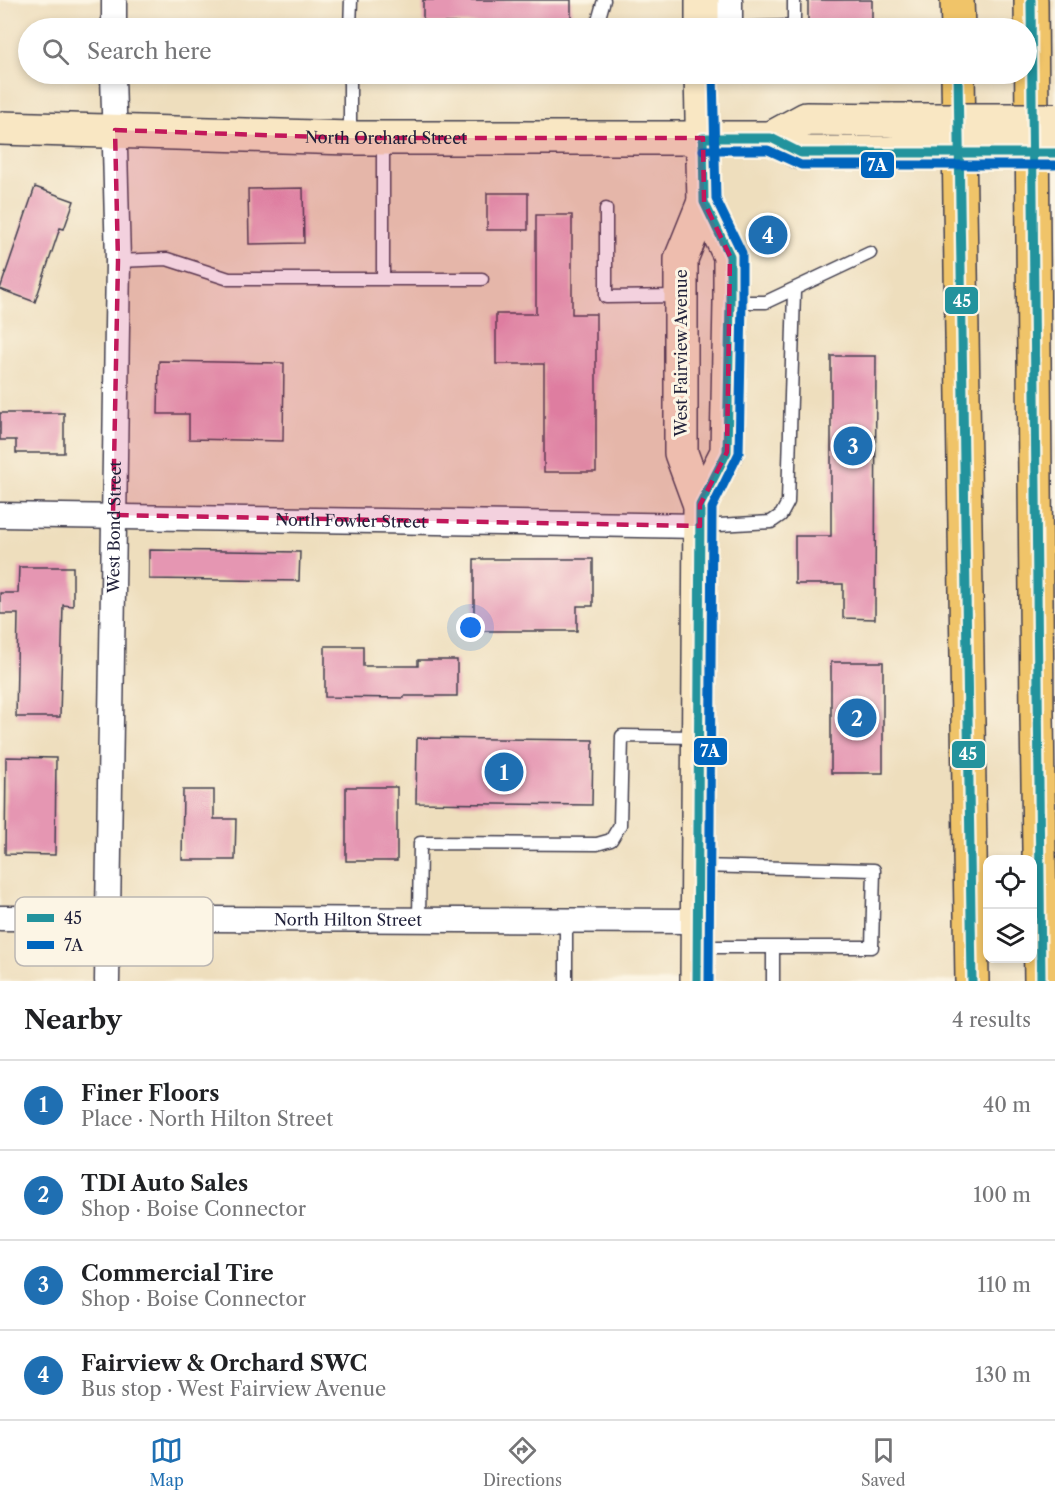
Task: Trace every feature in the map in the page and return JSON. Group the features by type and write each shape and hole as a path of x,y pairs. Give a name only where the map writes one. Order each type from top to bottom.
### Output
{"highway":[{"path":"957,0 958,18"},
{"path":"1031,0 1031,18"},
{"path":"958,84 972,981"},
{"path":"1032,84 1041,981"},
{"path":"1037,716 1055,790"}],"main road":[{"path":"679,0 679,18"},
{"path":"702,0 702,18"},
{"name":"West Fairview Avenue","path":"697,981 700,515 681,453 681,259 704,202 701,84"},
{"name":"North Orchard Street","path":"771,138 806,119 1055,120"},
{"name":"North Orchard Street","path":"0,128 350,138 771,138 801,153 1055,153"},
{"name":"West Fairview Avenue","path":"700,515 727,452 730,302 730,256 704,202"}],"street":[{"path":"114,0 114,18"},
{"path":"730,0 730,18"},
{"name":"West Bond Street","path":"107,897 118,261 113,84"},
{"name":"North Fowler Street","path":"0,515 700,515"},
{"name":"North Hilton Street","path":"0,918 15,918"},
{"name":"North Hilton Street","path":"213,919 566,921 698,934"}],"lane":[{"path":"350,18 351,0"},
{"path":"599,18 604,0"},
{"path":"794,0 794,18"},
{"path":"350,84 350,138"},
{"path":"383,138 383,279"},
{"path":"606,209 606,297 681,296"},
{"path":"730,302 765,302 794,291 870,253"},
{"path":"118,261 167,259 229,279 482,279"},
{"path":"700,515 771,522 781,515 789,502 794,291"},
{"path":"419,920 420,843 597,844 611,840 620,825 622,736 699,736"},
{"path":"698,866 874,870 872,947 773,947 698,934"},
{"path":"566,921 566,981"},
{"path":"773,947 773,981"}],"highlighted area":[{"path":"115,130 350,138 703,138 704,202 730,256 727,452 700,505 700,526 113,515 118,261"}],"building":[{"path":"423,0 571,0 571,18 423,18"},
{"path":"808,0 872,0 872,18 808,18"},
{"path":"35,187 74,201 64,229 60,228 35,302 0,289"},
{"path":"303,188 304,243 249,244 248,189"},
{"path":"487,193 528,193 528,230 487,230"},
{"path":"536,215 572,215 572,314 596,314 596,472 544,472 544,364 496,364 496,314 536,314"},
{"path":"831,356 876,356 875,619 843,618 843,584 795,584 795,536 831,536"},
{"path":"159,361 284,363 283,441 189,439 189,414 158,414"},
{"path":"0,413 64,413 64,453 16,453 16,440 0,440"},
{"path":"149,550 300,552 299,581 149,579"},
{"path":"474,559 593,559 593,606 577,606 577,631 474,631"},
{"path":"19,567 73,567 73,606 63,605 60,717 16,717 18,614 0,614 0,593 18,593"},
{"path":"325,646 363,646 363,666 418,666 418,660 457,660 457,696 325,697"},
{"path":"831,662 883,662 883,773 831,773"},
{"path":"417,738 593,740 592,805 416,803"},
{"path":"6,757 56,758 55,855 5,854"},
{"path":"346,787 397,787 397,861 346,861"},
{"path":"183,790 214,790 214,819 236,819 235,860 182,860"}],"transit line":[{"name":"45","path":"1031,0 1031,18"},
{"name":"7A","path":"709,981 712,508 739,453 742,302 742,253 716,199 713,84"},
{"name":"45","path":"958,84 972,981"},
{"name":"45","path":"1032,84 1041,981"},
{"name":"45","path":"697,981 700,505 727,452 730,302 730,256 704,202 703,138 771,138 801,153 1055,153"},
{"name":"7A","path":"703,150 768,150 801,165 1055,165"}],"place":[{"name":"Fairview & Orchard SWC","path":"768,235"},
{"name":"Commercial Tire","path":"853,446"},
{"name":"TDI Auto Sales","path":"857,718"},
{"name":"Finer Floors","path":"504,772"}]}
